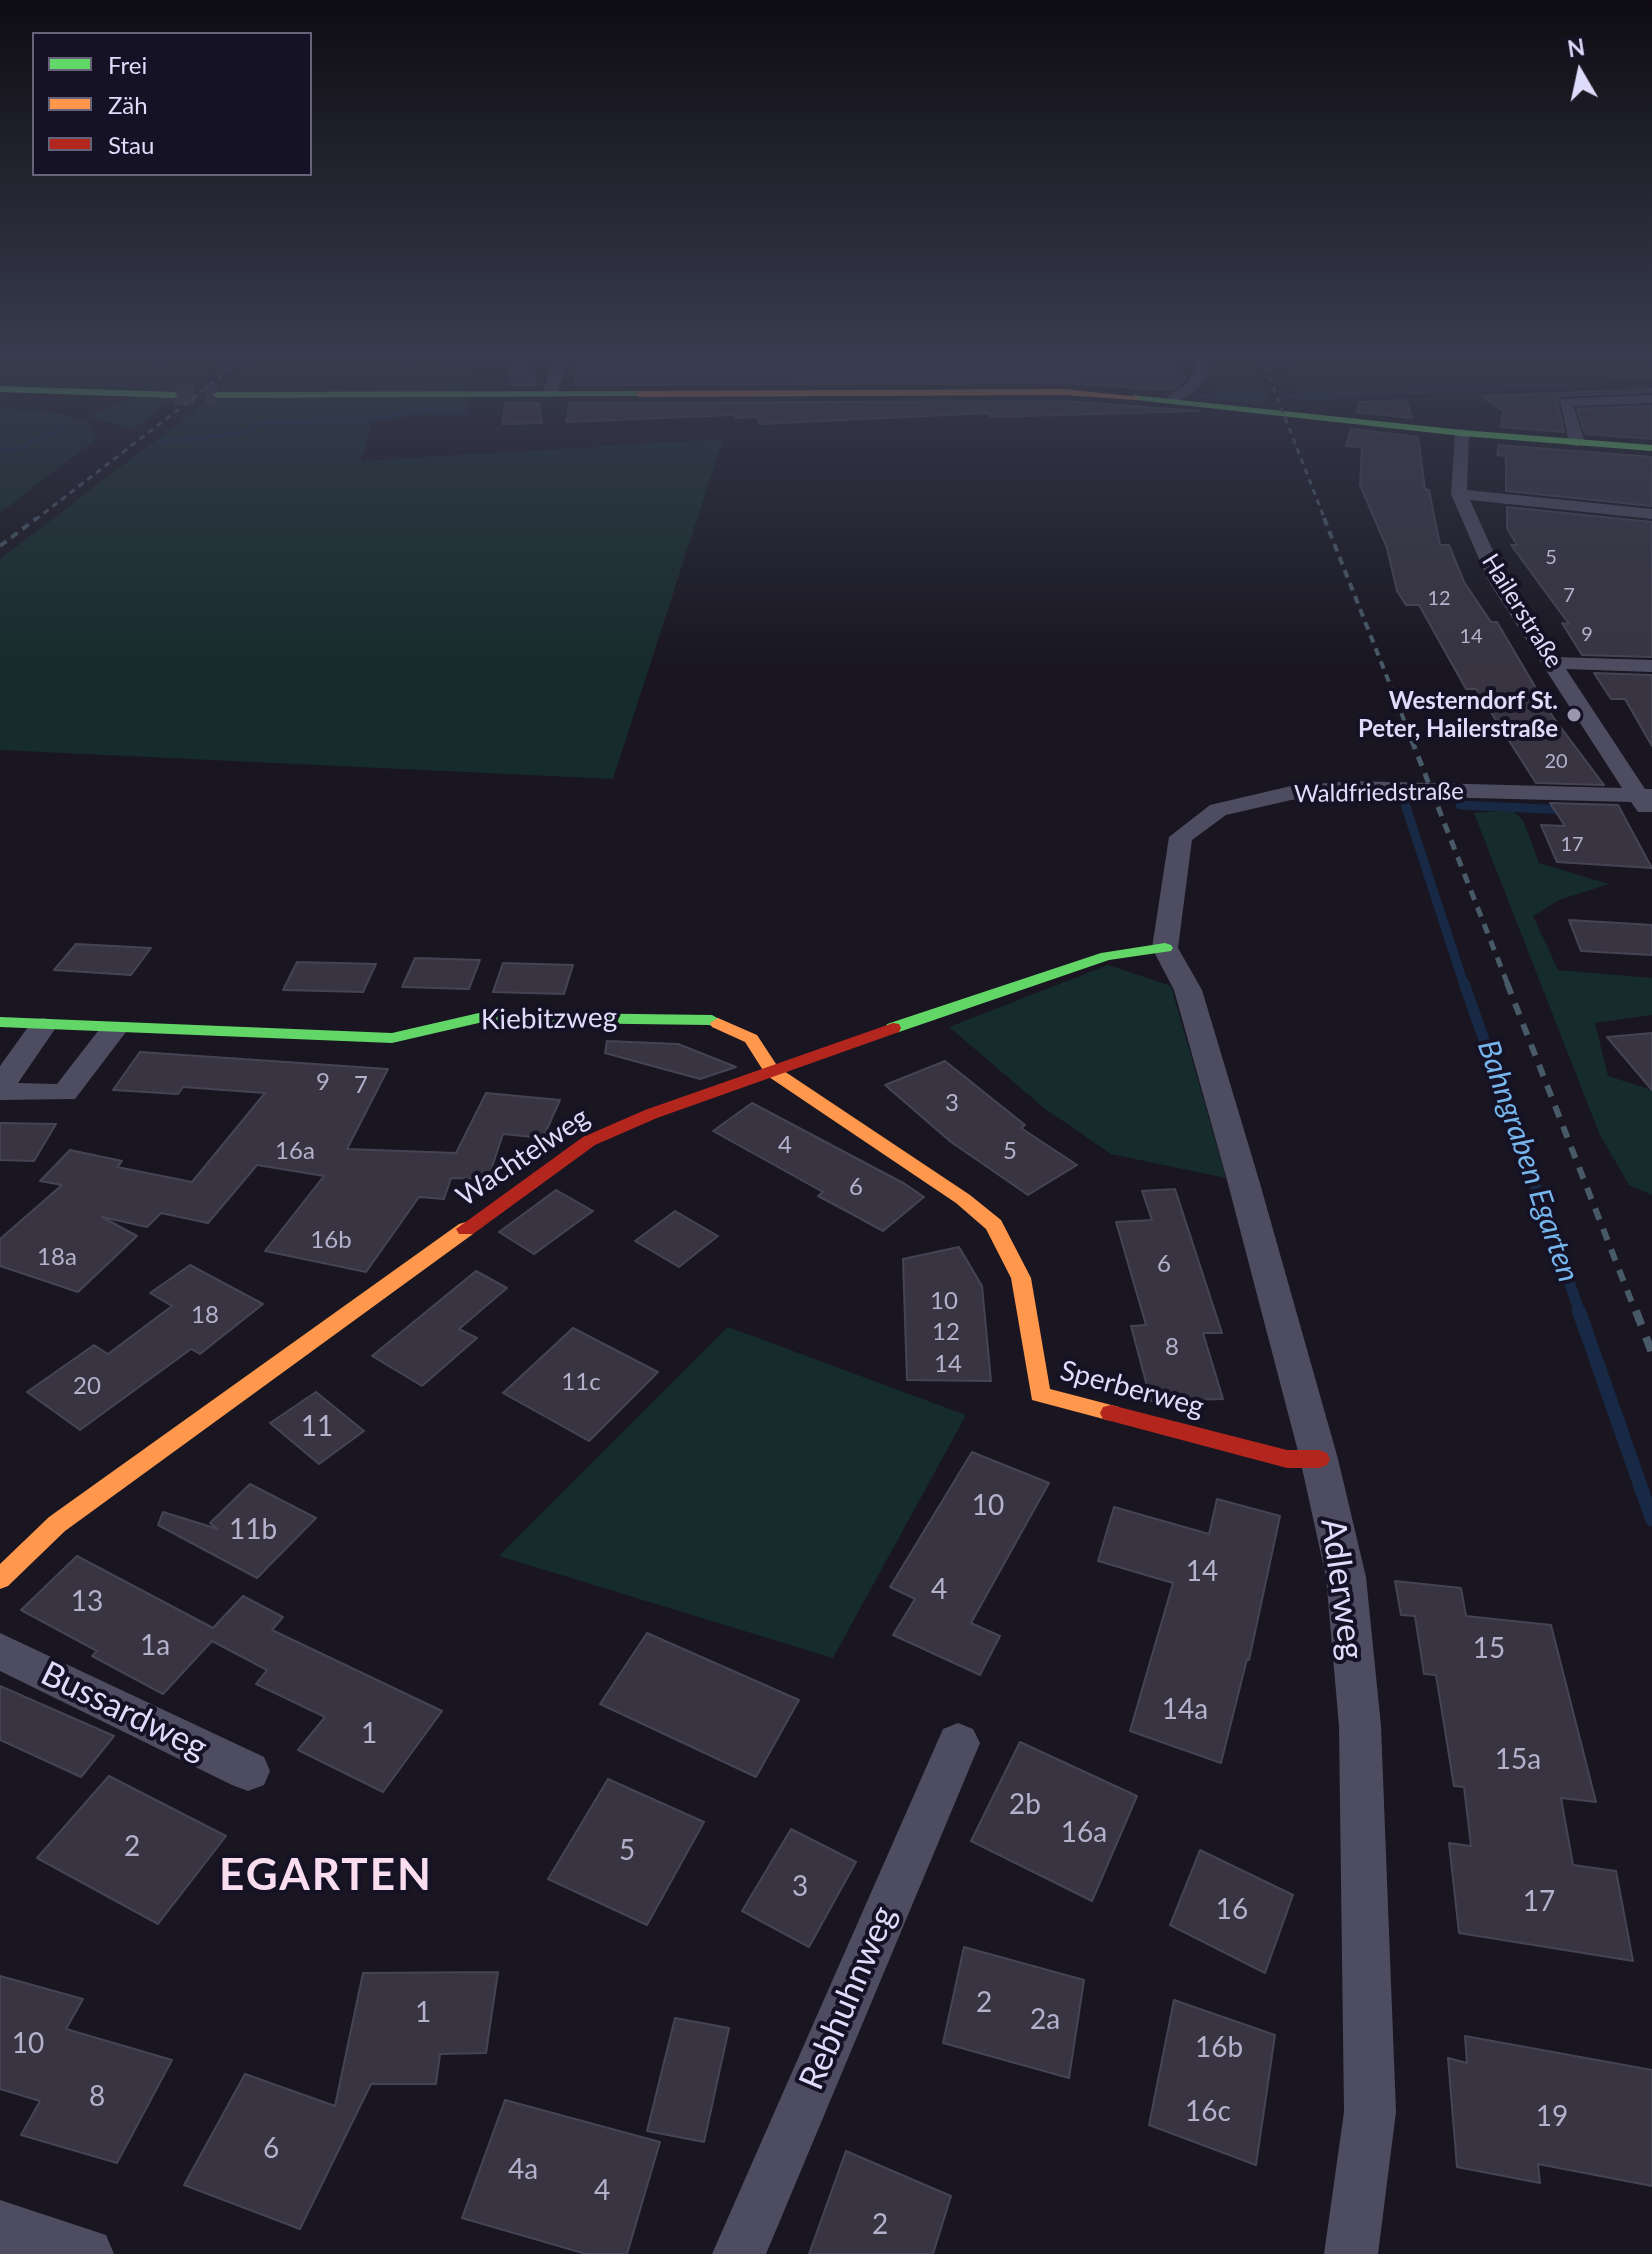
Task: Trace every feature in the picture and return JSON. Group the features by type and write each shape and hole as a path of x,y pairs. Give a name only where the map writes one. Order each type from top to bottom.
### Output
{"street":[{"name":"Hailerstraße","path":"1461,461 1459,494 1498,582 1645,795 1652,815"},
{"path":"1459,494 1652,514"},
{"path":"1553,663 1652,666"},
{"name":"Waldfriedstraße","path":"1165,948 1181,837 1218,810 1291,793 1353,788 1645,795"},
{"name":"Wachtelweg","path":"0,1579 57,1524 589,1141 651,1114 1029,980 1107,956 1165,948"},
{"name":"Adlerweg","path":"1165,948 1188,990 1319,1459 1346,1577 1360,1726 1370,2112 1351,2254"},
{"name":"Kiebitzweg","path":"0,1022 392,1038 483,1017 712,1020 751,1039 772,1071"},
{"path":"0,1089 43,1026"},
{"path":"0,1089 65,1093 115,1028"},
{"name":"Sperberweg","path":"772,1071 963,1199 994,1225 1021,1278 1040,1394 1287,1459 1319,1459"},
{"name":"Bussardweg","path":"0,1651 248,1771"},
{"name":"Rebhuhnweg","path":"739,2254 958,1743"},
{"path":"0,2227 87,2254"}],"green space":[{"path":"0,461 67,461 0,513"},
{"path":"128,461 716,461 613,779 0,750 0,559"},
{"path":"1511,810 1523,820 1539,863 1609,884 1559,900 1533,916 1558,970 1652,978 1652,1015 1595,1023 1608,1076 1652,1090 1652,1195 1629,1185 1599,1133 1474,813"},
{"path":"1108,965 1171,986 1226,1178 1111,1154 1044,1108 949,1027"},
{"path":"728,1327 966,1415 833,1658 499,1556"}],"building":[{"path":"1361,461 1421,461 1425,489 1429,490 1440,545 1449,545 1464,582 1491,622 1497,622 1553,717 1604,785 1536,783 1476,689 1466,689 1419,605 1406,605 1397,591 1387,548 1360,485"},
{"path":"1506,461 1652,461 1652,506 1506,491"},
{"path":"1507,507 1652,522 1652,657 1582,655 1562,623 1569,624 1511,545 1517,545 1507,528"},
{"path":"1594,673 1652,675 1652,746 1625,699 1611,699"},
{"path":"1550,803 1618,805 1652,868 1557,862 1541,825 1565,826"},
{"path":"1569,920 1652,925 1652,955 1581,951"},
{"path":"76,944 151,948 131,975 54,970"},
{"path":"415,958 480,960 469,989 402,987"},
{"path":"297,962 376,964 363,992 283,990"},
{"path":"503,963 573,965 564,994 493,992"},
{"path":"1652,1033 1652,1090 1607,1037"},
{"path":"607,1041 678,1044 736,1067 700,1079 605,1053"},
{"path":"140,1052 388,1069 347,1149 456,1153 486,1093 560,1100 543,1138 503,1134 488,1179 451,1178 444,1199 419,1197 366,1272 265,1251 324,1176 257,1165 208,1223 161,1213 147,1227 102,1217 137,1236 78,1292 0,1266 0,1239 62,1185 40,1181 70,1150 122,1161 117,1167 192,1182 265,1093 183,1087 178,1094 113,1090"},
{"path":"945,1061 1025,1125 1021,1128 1077,1165 1028,1195 951,1142 885,1085"},
{"path":"752,1103 924,1197 883,1231 818,1196 823,1192 713,1131"},
{"path":"0,1123 56,1124 34,1161 0,1160"},
{"path":"1175,1189 1222,1333 1203,1333 1223,1399 1151,1401 1131,1326 1146,1325 1116,1222 1152,1220 1142,1191"},
{"path":"556,1190 593,1211 534,1254 499,1232"},
{"path":"675,1211 718,1236 679,1267 635,1241"},
{"path":"959,1247 982,1286 991,1381 907,1380 903,1259"},
{"path":"190,1265 263,1304 200,1354 191,1349 80,1430 27,1392 94,1345 108,1354 172,1306 150,1293"},
{"path":"476,1271 507,1288 459,1329 477,1338 422,1386 372,1356"},
{"path":"573,1328 658,1372 589,1441 503,1393"},
{"path":"316,1392 364,1431 319,1464 270,1423"},
{"path":"972,1452 1049,1483 971,1623 1000,1636 980,1675 893,1635 915,1599 890,1587"},
{"path":"250,1484 316,1518 257,1578 158,1525 163,1512 218,1529 210,1523"},
{"path":"1217,1499 1280,1516 1249,1660 1221,1763 1130,1731 1173,1583 1098,1561 1114,1507 1209,1534"},
{"path":"77,1556 213,1628 243,1596 283,1617 272,1630 442,1711 383,1792 298,1750 325,1717 256,1684 267,1670 212,1641 163,1694 92,1656 97,1651 21,1610"},
{"path":"1395,1581 1461,1588 1466,1616 1551,1625 1596,1802 1561,1798 1573,1865 1616,1871 1633,1961 1459,1933 1449,1843 1471,1846 1464,1787 1454,1786 1436,1675 1424,1674 1415,1616 1401,1615"},
{"path":"647,1633 799,1700 756,1777 600,1704"},
{"path":"0,1686 114,1736 81,1777 0,1740"},
{"path":"1020,1742 1137,1796 1092,1901 971,1841"},
{"path":"109,1776 226,1836 158,1924 37,1858"},
{"path":"608,1779 704,1822 647,1925 548,1879"},
{"path":"791,1829 856,1862 809,1947 742,1911"},
{"path":"1200,1850 1293,1895 1265,1973 1170,1925"},
{"path":"964,1947 1084,1980 1069,2078 943,2043"},
{"path":"498,1972 486,2053 440,2054 436,2084 371,2084 300,2229 184,2185 245,2074 335,2106 363,1973"},
{"path":"0,1976 83,1999 66,2029 172,2060 117,2163 21,2135 40,2101 0,2089"},
{"path":"1174,2000 1275,2035 1256,2165 1149,2125"},
{"path":"675,2018 729,2028 704,2142 647,2131"},
{"path":"1465,2036 1652,2070 1652,2186 1538,2164 1540,2183 1457,2167 1448,2058 1467,2063"},
{"path":"505,2100 660,2142 627,2254 586,2254 462,2218"},
{"path":"846,2151 951,2196 933,2254 809,2254"}],"waterway":[{"name":"Bahngraben Egarten","path":"1405,804 1464,985"},
{"path":"1460,805 1568,810"},
{"name":"Bahngraben Egarten","path":"1464,983 1580,1313"},
{"name":"Bahngraben Egarten","path":"1579,1311 1652,1519"}],"railway":[{"path":"35,520 111,461"},
{"path":"1302,461 1325,520"},
{"path":"0,546 37,518"},
{"path":"1324,518 1406,725"},
{"path":"1405,723 1508,985"},
{"path":"1507,983 1636,1313"},
{"path":"1636,1311 1652,1353"}],"traffic: fast":[{"path":"893,1028 1107,956 1165,948"},
{"path":"0,1022 392,1038 483,1017 712,1020 718,1023"}],"traffic: slow":[{"path":"718,1023 751,1039 772,1071 963,1199 994,1225 1021,1278 1040,1394 1111,1413"},
{"path":"0,1579 57,1524 466,1229"}],"traffic: jam":[{"path":"466,1229 589,1141 651,1114 893,1028"},
{"path":"1111,1413 1287,1459 1319,1459"}],"place":[{"name":"Westerndorf St. Peter, Hailerstraße","path":"1574,715"}],"district":[{"name":"EGARTEN","path":"326,1876"}]}
